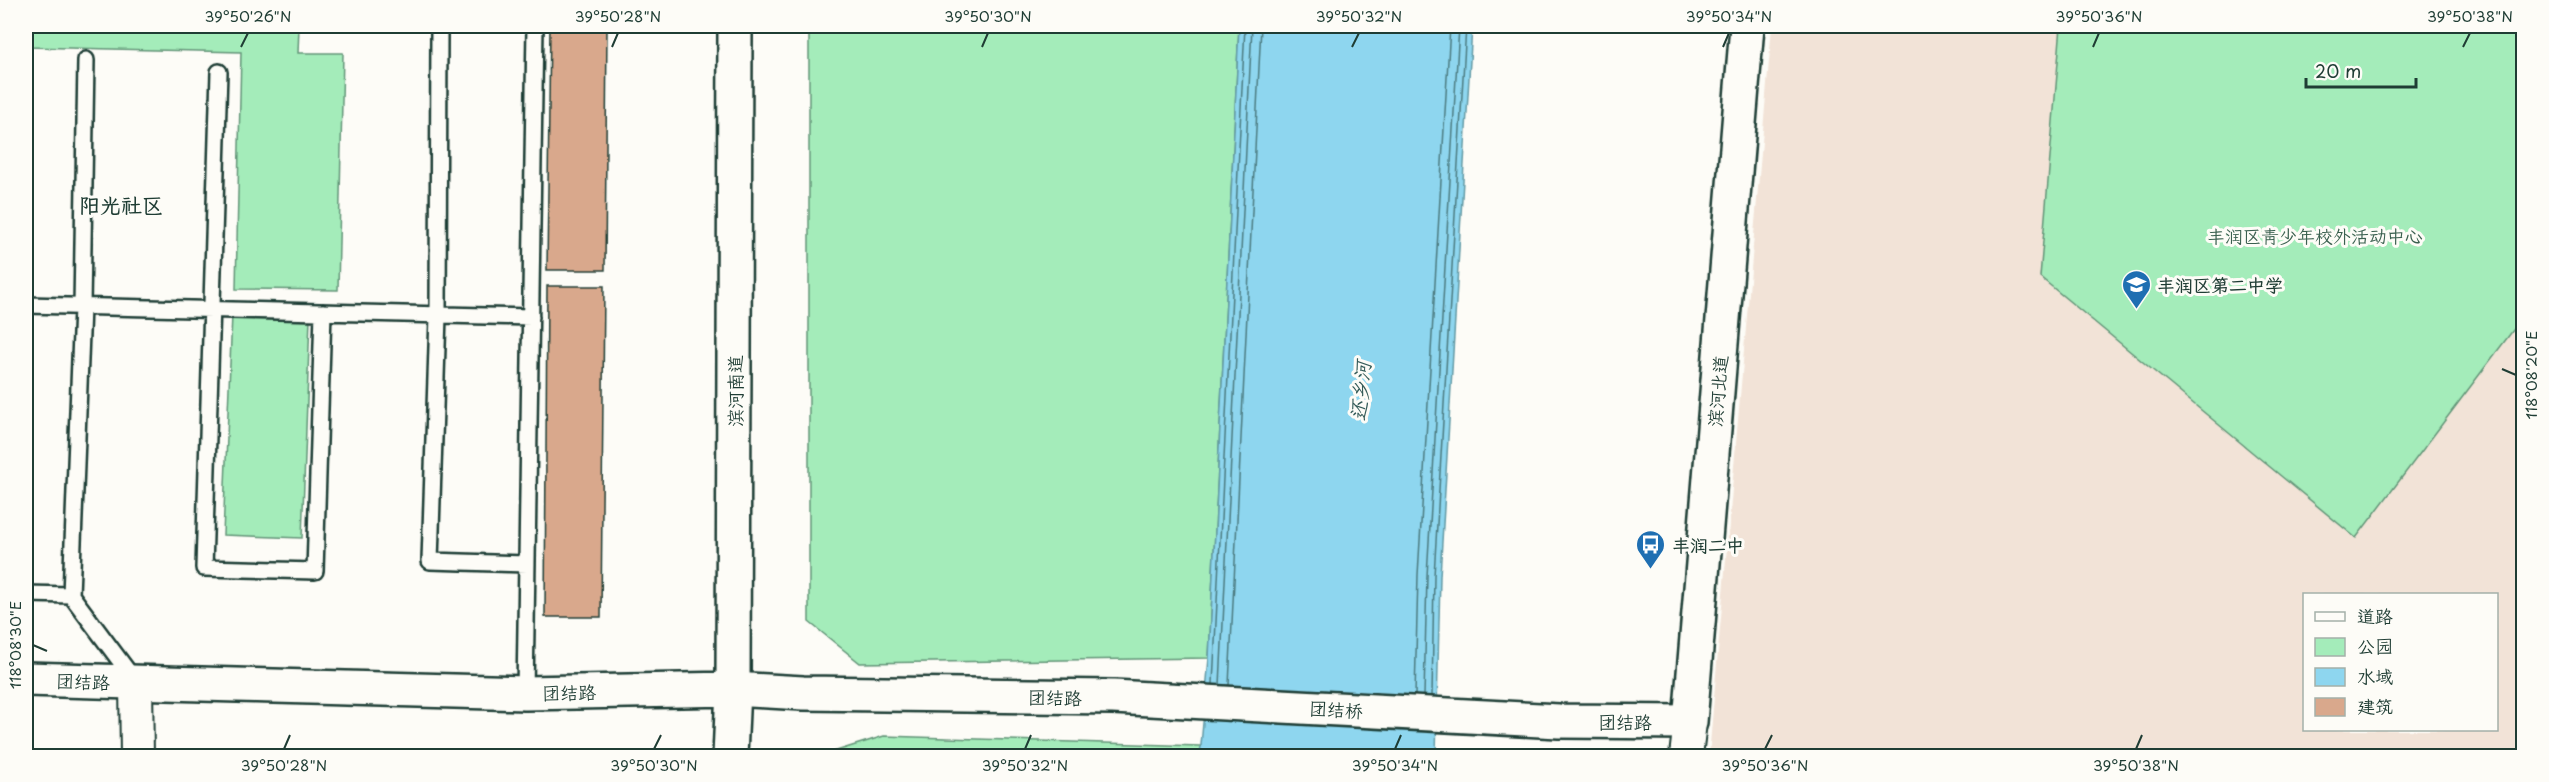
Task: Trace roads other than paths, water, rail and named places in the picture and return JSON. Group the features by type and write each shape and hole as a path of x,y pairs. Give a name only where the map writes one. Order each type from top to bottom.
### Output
{"street":[{"name":"滨河南道","path":"730,756 734,689 735,26"},
{"name":"滨河北道","path":"1686,756 1747,26"},
{"name":"团结路","path":"26,679 525,693 734,689 803,693 1113,698"},
{"path":"136,683 138,756"},
{"name":"团结桥","path":"1113,698 1559,721"},
{"name":"团结路","path":"1559,721 1690,722"}],"lane":[{"path":"439,26 438,316 430,561 527,564"},
{"path":"525,693 536,26"},
{"path":"86,60 82,307 71,595 136,683"},
{"path":"219,72 204,568 315,571 323,312"},
{"path":"26,305 531,317"},
{"path":"26,594 71,595"}],"water":[{"name":"还乡河","path":"1239,26 1472,26 1440,576 1436,756 1200,756 1209,658"}],"place":[{"name":"丰润区第二中学","path":"2136,310"},
{"name":"丰润二中","path":"1651,570"}],"district":[{"name":"阳光社区","path":"121,204"}],"park label":[{"name":"丰润区青少年校外活动中心","path":"2315,235"}]}
